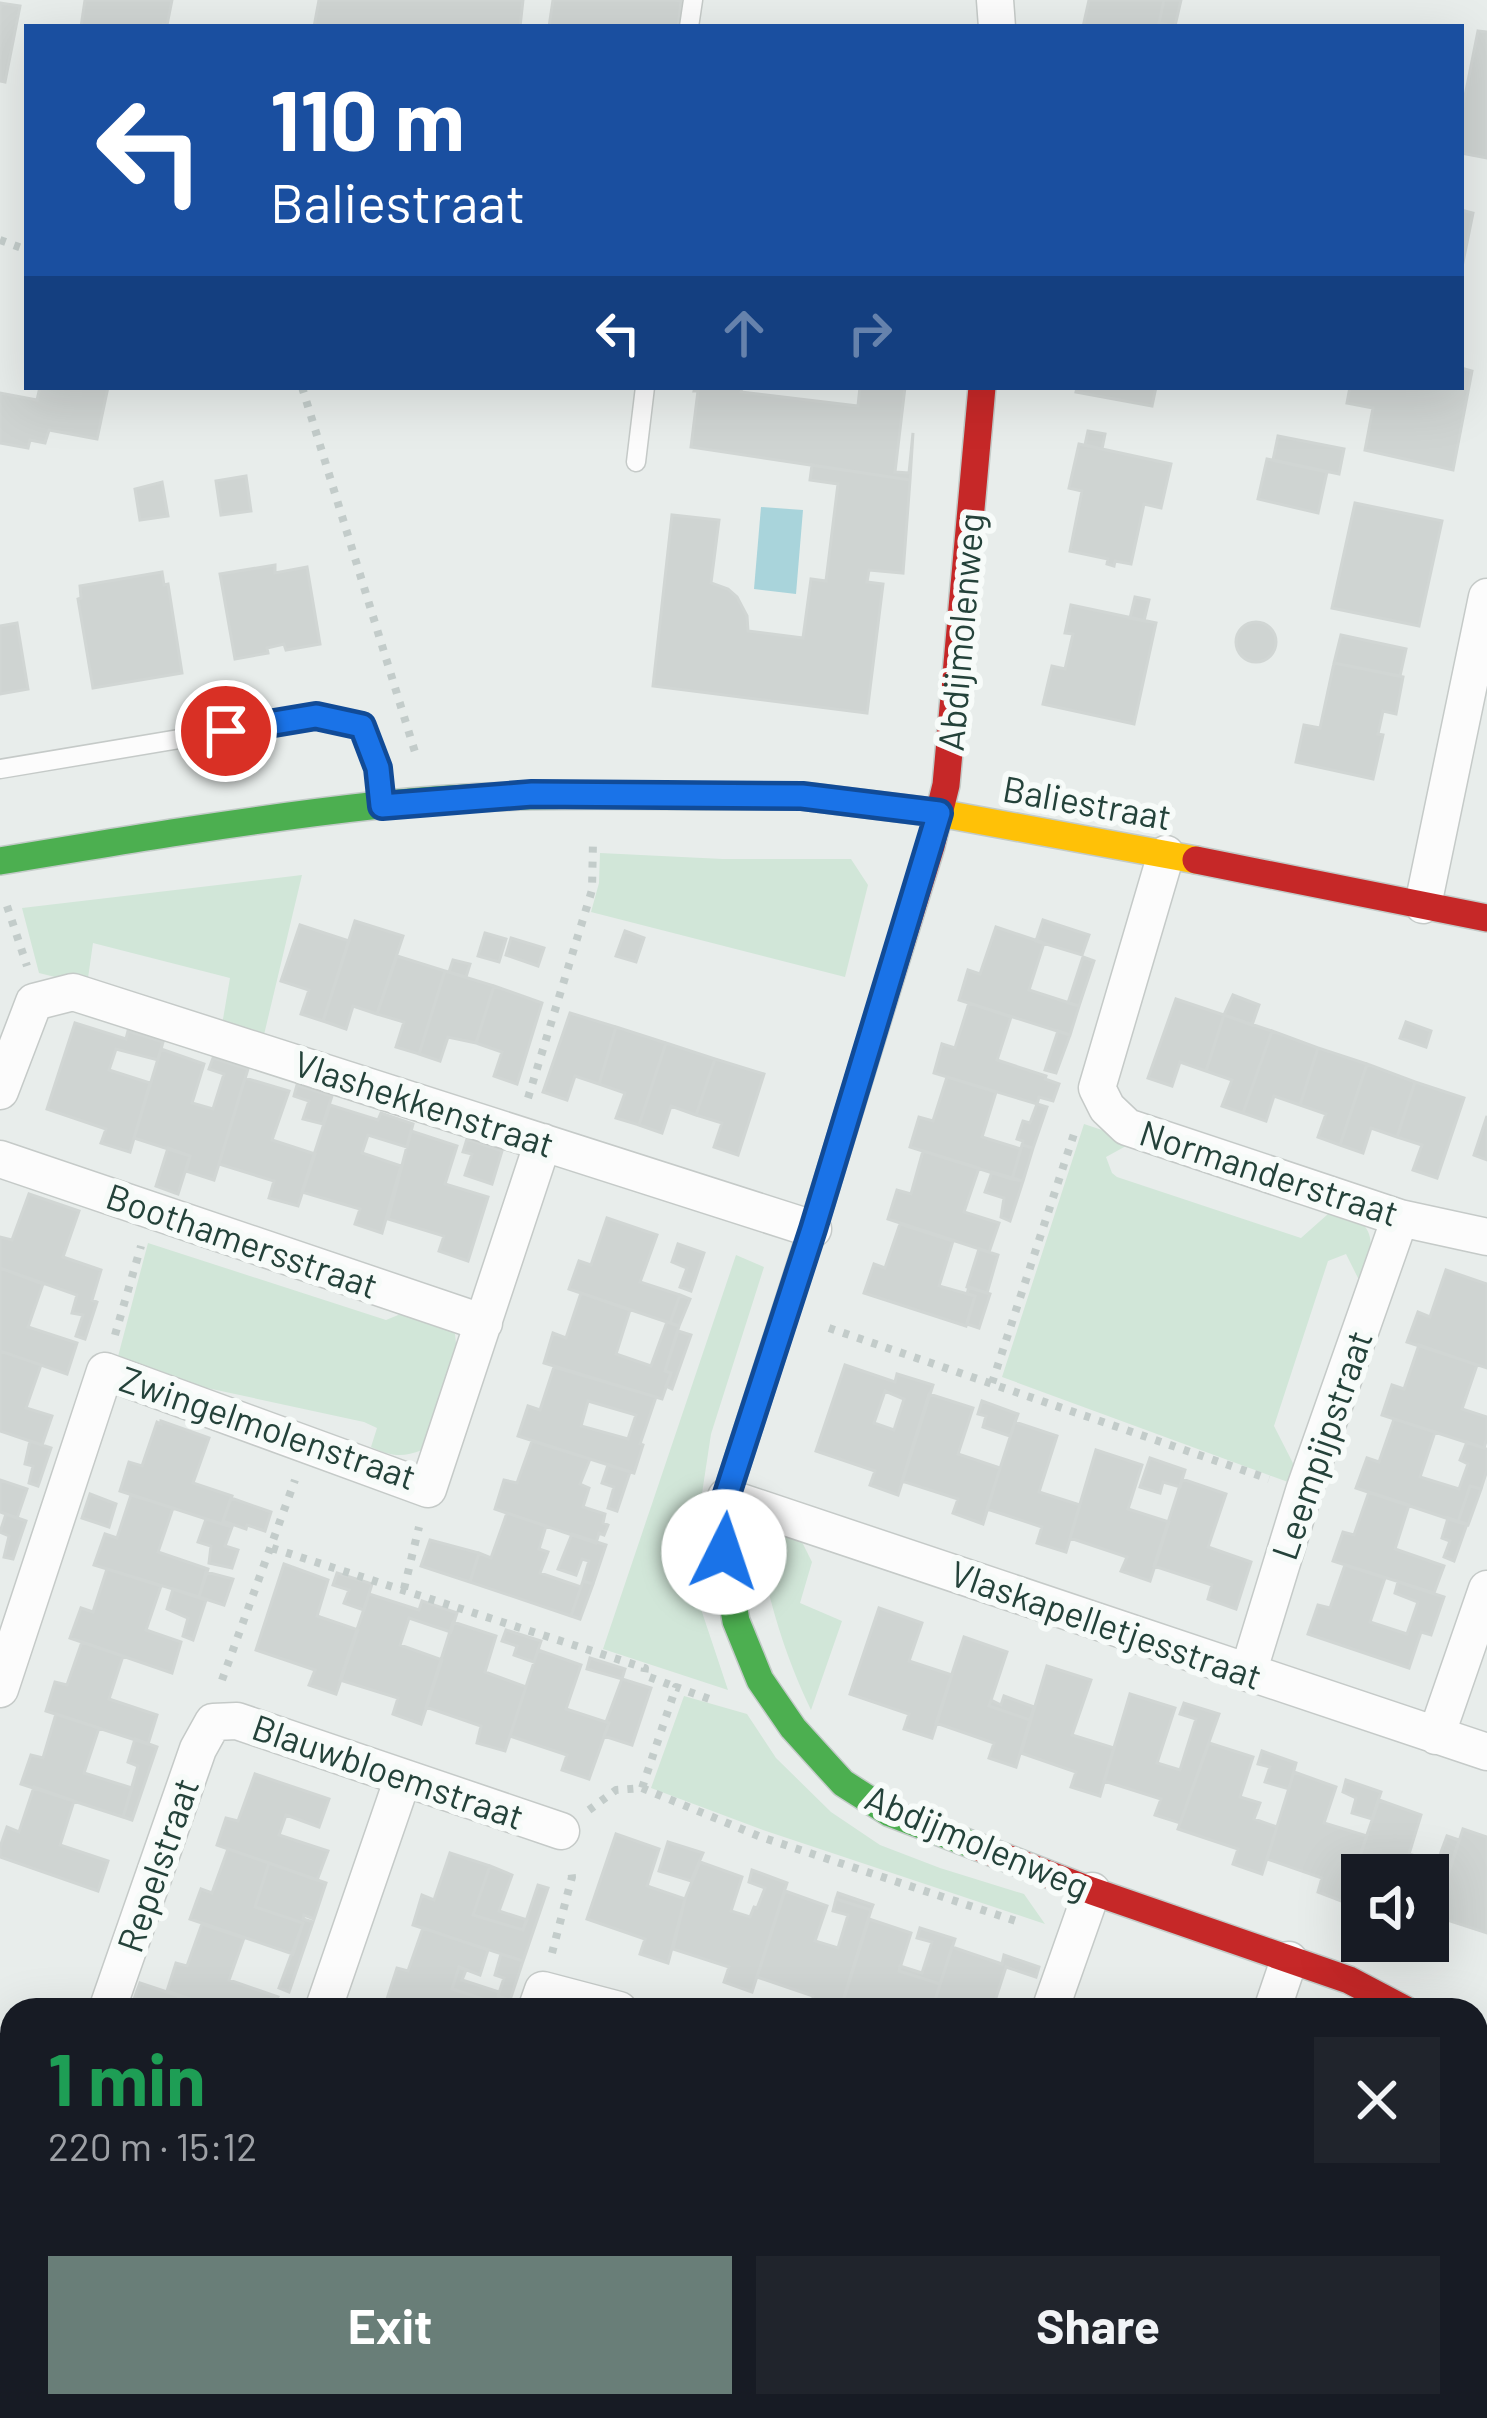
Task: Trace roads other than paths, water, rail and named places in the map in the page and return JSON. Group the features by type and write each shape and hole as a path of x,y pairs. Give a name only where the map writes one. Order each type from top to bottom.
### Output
{"street":[{"name":"Abdijmolenweg","path":"982,390 949,769 813,1229 726,1497 724,1552 736,1621 760,1680 793,1728 843,1783 890,1813 1092,1891 1349,1980 1383,1998"},
{"path":"1423,905 1487,597"},
{"name":"Baliestraat","path":"0,861 141,837 382,806 532,794 802,796 939,813 1487,918"},
{"name":"Normanderstraat","path":"1166,854 1097,1088 1107,1108 1127,1127 1400,1218 1487,1237"},
{"name":"Vlashekkenstraat","path":"0,1091 34,1002 74,992 813,1229"},
{"name":"Zwingelmolenstraat","path":"0,1690 106,1371 428,1489 484,1323 529,1138"},
{"name":"Boothamersstraat","path":"0,1159 484,1323"},
{"name":"Leempijpstraat","path":"1248,1672 1304,1491 1400,1218"},
{"name":"Vlaskapelletjesstraat","path":"726,1497 1487,1752"},
{"path":"1436,1736 1487,1589"},
{"name":"Blauwbloemstraat","path":"213,1722 237,1721 561,1831"},
{"name":"Repelstraat","path":"111,1998 198,1749 213,1722"},
{"path":"327,1998 403,1778"},
{"path":"1054,1998 1092,1891"},
{"path":"1276,1998 1289,1960"}],"lane":[{"path":"636,461 645,390"},
{"path":"0,769 316,716 362,726 378,768 382,806"}],"water":[{"path":"761,507 803,510 796,594 754,589"}]}
